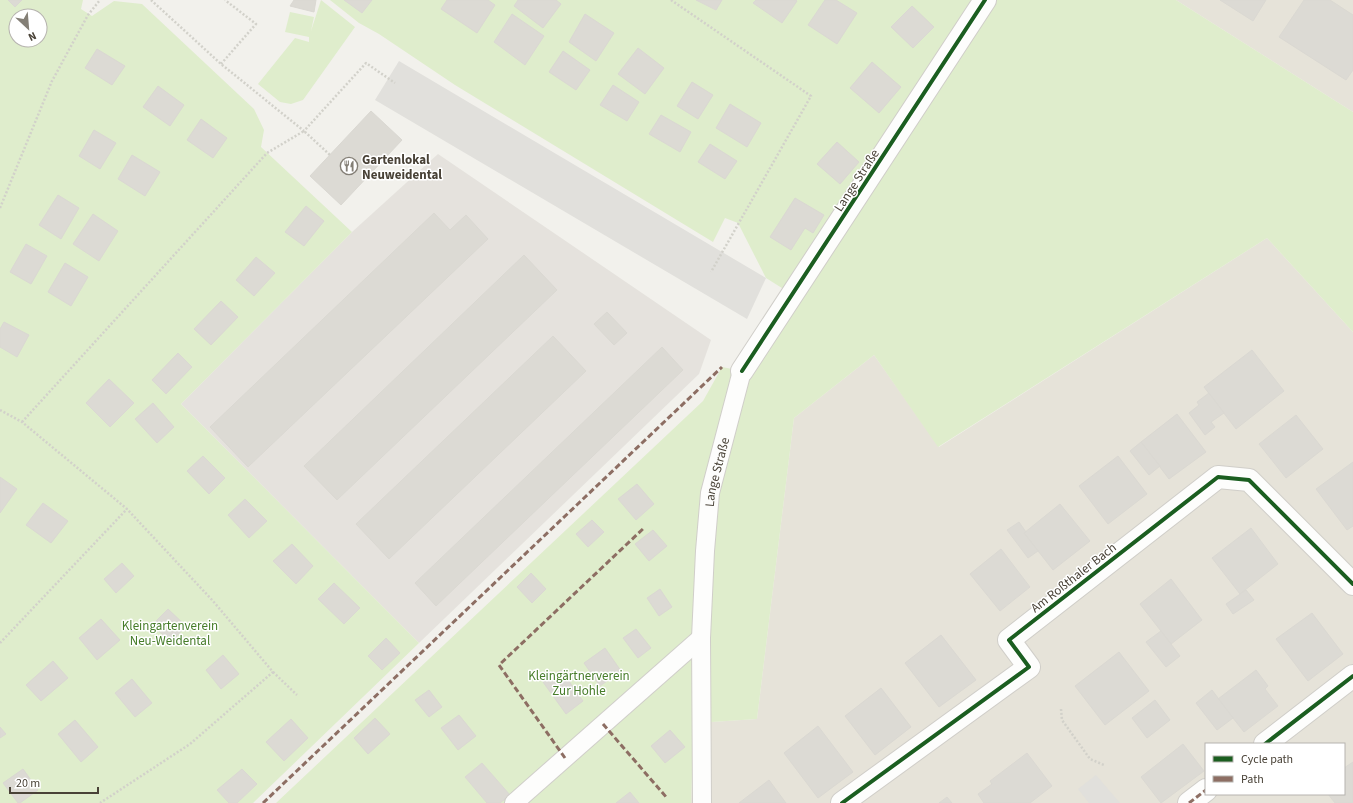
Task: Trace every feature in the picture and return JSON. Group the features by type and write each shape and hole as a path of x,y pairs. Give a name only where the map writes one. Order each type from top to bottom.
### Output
{"street":[{"name":"Lange Straße","path":"742,371 985,0"},
{"name":"Am Roßthaler Bach","path":"842,803 1029,667 1009,640 1218,477 1249,480 1353,584"},
{"path":"1266,743 1353,676"},
{"path":"1189,803 1205,791"}],"lane":[{"name":"Lange Straße","path":"702,803 700,638 704,550 710,493 742,371"},
{"path":"514,803 700,638"}],"path":[{"path":"0,208 52,81 88,15 100,0"},
{"path":"151,0 221,64 304,131 330,155"},
{"path":"221,64 256,24 225,0"},
{"path":"671,0 811,96 711,272"},
{"path":"22,422 267,153 304,131 366,63 395,83"},
{"path":"0,410 22,422 126,509 213,601 273,672 297,694"},
{"path":"0,643 126,509"},
{"path":"100,803 190,744 273,672"},
{"path":"1061,708 1062,720 1090,759 1104,764"}],"shaded area":[{"path":"1176,0 1353,0 1353,112"},
{"path":"399,61 766,278 747,319 375,100"},
{"path":"438,154 711,340 699,374 419,643 181,404 352,232"},
{"path":"1267,238 1353,332 1353,803 691,803 694,717 712,722 757,719 794,418 874,355 939,447"},
{"path":"1096,775 1120,803 1089,803 1078,789"}],"green space":[{"name":"Kleingartenverein Neu-Weidental","path":"0,0 83,0 81,9 92,16 114,1 142,4 254,109 264,130 261,147 352,232 181,404 419,643 253,803 0,803"},
{"path":"321,0 355,27 303,100 291,104 280,102 258,84 295,38 309,42 309,37 285,32 290,12 314,17 311,31"},
{"name":"Kleingärtnerverein Zur Hohle","path":"330,0 1176,0 1353,112 1353,332 1267,238 938,447 874,355 794,418 757,719 712,722 694,718 691,803 276,803 703,401 722,367 742,371 793,295 766,278 738,223 725,218 713,242 455,85 379,34 359,23"}],"building":[{"path":"8,0 22,0 15,7"},
{"path":"294,0 316,0 314,12 290,6"},
{"path":"344,0 372,0 362,13"},
{"path":"447,0 488,0 495,5 477,33 441,9"},
{"path":"518,0 556,0 561,4 543,28 514,6"},
{"path":"696,0 722,0 716,10"},
{"path":"756,0 797,1 782,23 753,3"},
{"path":"825,0 836,0 857,13 837,44 808,25"},
{"path":"1220,0 1266,0 1253,21"},
{"path":"1304,0 1330,0 1353,15 1353,70 1346,80 1279,37"},
{"path":"912,6 934,27 913,48 891,27"},
{"path":"512,14 544,36 525,65 494,42"},
{"path":"585,14 614,33 596,61 569,42"},
{"path":"638,48 664,68 645,94 618,74"},
{"path":"97,49 125,66 112,85 85,68"},
{"path":"563,51 590,70 576,90 549,72"},
{"path":"872,62 901,87 879,113 850,88"},
{"path":"692,82 713,95 698,119 677,106"},
{"path":"613,85 639,102 627,121 600,105"},
{"path":"158,86 184,105 170,126 143,107"},
{"path":"730,104 761,123 747,147 716,128"},
{"name":"Gartenlokal Neuweidental","path":"371,111 402,140 341,205 310,176"},
{"path":"661,115 691,132 680,152 649,134"},
{"path":"201,119 227,138 213,158 187,140"},
{"path":"94,130 116,143 100,169 79,156"},
{"path":"837,142 859,162 840,184 817,164"},
{"path":"710,144 737,161 725,179 698,162"},
{"path":"132,155 160,172 145,196 118,179"},
{"path":"58,195 79,208 61,239 39,225"},
{"path":"795,198 824,215 813,233 805,228 791,250 770,237"},
{"path":"306,206 324,221 304,246 285,232"},
{"path":"434,213 450,230 466,215 488,239 248,467 210,427"},
{"path":"93,214 118,231 99,261 73,244"},
{"path":"26,244 47,256 31,284 10,272"},
{"path":"524,255 557,290 337,500 304,466"},
{"path":"256,257 275,273 254,296 236,280"},
{"path":"65,263 88,277 71,306 48,292"},
{"path":"221,301 238,317 211,345 194,329"},
{"path":"607,312 627,333 614,345 594,324"},
{"path":"4,322 29,335 17,357 0,347 0,329"},
{"path":"553,336 586,371 389,559 356,524"},
{"path":"662,347 683,370 436,606 415,583"},
{"path":"1252,350 1284,391 1236,429 1204,387"},
{"path":"178,353 192,367 166,394 152,380"},
{"path":"109,379 134,403 110,427 86,403"},
{"path":"1209,393 1224,413 1211,422 1215,427 1205,435 1189,413 1199,405 1197,402"},
{"path":"153,403 174,427 157,443 135,419"},
{"path":"1177,414 1206,452 1169,479 1141,442"},
{"path":"1296,415 1323,449 1286,478 1259,444"},
{"path":"1141,442 1160,466 1149,475 1130,451"},
{"path":"203,456 225,478 209,494 187,471"},
{"path":"1118,456 1147,494 1108,524 1079,486"},
{"path":"1353,462 1353,526 1347,530 1316,489"},
{"path":"0,477 17,489 0,513"},
{"path":"637,484 654,504 636,520 618,499"},
{"path":"245,499 267,521 249,538 228,515"},
{"path":"43,503 68,521 51,543 26,525"},
{"path":"1060,504 1090,541 1053,570 1024,533"},
{"path":"592,520 604,532 588,547 576,534"},
{"path":"1019,522 1026,532 1024,533 1038,551 1028,558 1007,530"},
{"path":"1251,528 1278,564 1240,594 1212,558"},
{"path":"653,530 667,546 649,561 635,544"},
{"path":"292,544 313,566 296,584 273,561"},
{"path":"1001,549 1030,587 1000,611 970,574"},
{"path":"122,563 134,576 116,593 104,579"},
{"path":"531,573 546,589 532,603 517,587"},
{"path":"1171,579 1202,620 1171,644 1140,604"},
{"path":"334,583 360,608 344,624 318,599"},
{"path":"660,589 672,607 659,616 647,598"},
{"path":"1246,590 1254,600 1233,614 1226,604"},
{"path":"168,609 186,626 171,642 152,625"},
{"path":"1312,613 1343,654 1308,681 1276,639"},
{"path":"101,619 120,640 97,660 79,638"},
{"path":"636,629 651,648 638,658 623,638"},
{"path":"1161,631 1180,656 1166,667 1146,642"},
{"path":"941,635 976,680 939,707 905,663"},
{"path":"386,638 400,653 382,670 368,656"},
{"path":"605,648 621,671 600,686 584,663"},
{"path":"1119,652 1149,691 1105,725 1075,686"},
{"path":"223,655 239,674 221,689 206,670"},
{"path":"53,661 68,678 41,701 26,685"},
{"path":"561,670 583,701 566,714 543,682"},
{"path":"1256,670 1268,686 1265,689 1278,706 1244,732 1218,699"},
{"path":"132,679 152,703 135,717 115,693"},
{"path":"881,688 911,727 875,755 845,716"},
{"path":"429,690 442,707 429,717 415,700"},
{"path":"1212,690 1233,718 1217,730 1196,703"},
{"path":"1155,700 1170,720 1147,738 1132,718"},
{"path":"459,715 476,736 458,750 441,728"},
{"path":"375,718 390,734 368,754 354,738"},
{"path":"291,719 308,738 284,761 266,742"},
{"path":"75,720 98,747 81,762 58,734"},
{"path":"818,726 853,772 818,798 784,753"},
{"path":"0,727 6,734 0,738"},
{"path":"670,730 685,747 665,763 651,746"},
{"path":"1183,744 1204,771 1161,803 1141,777"},
{"path":"1027,753 1052,786 1030,803 984,803 978,794 992,784 990,781"},
{"path":"1353,762 1353,803 1335,803 1329,795 1345,795 1345,767"},
{"path":"482,763 510,795 500,803 487,803 465,777"},
{"path":"23,769 38,790 18,803 3,783"},
{"path":"242,769 257,784 237,803 229,803 217,790"},
{"path":"769,780 786,803 739,803"},
{"path":"630,792 639,803 616,803"},
{"path":"947,797 952,803 939,803"}],"marked path":[{"path":"263,803 722,367"},
{"path":"565,758 499,665 645,527"},
{"path":"603,724 667,798"},
{"path":"1189,803 1205,791"}],"cycle path":[{"path":"742,371 985,0"},
{"path":"842,803 1029,667 1009,640 1218,477 1249,480 1353,584"},
{"path":"1266,743 1353,676"}],"place":[{"name":"Gartenlokal Neuweidental","path":"349,166"}]}
